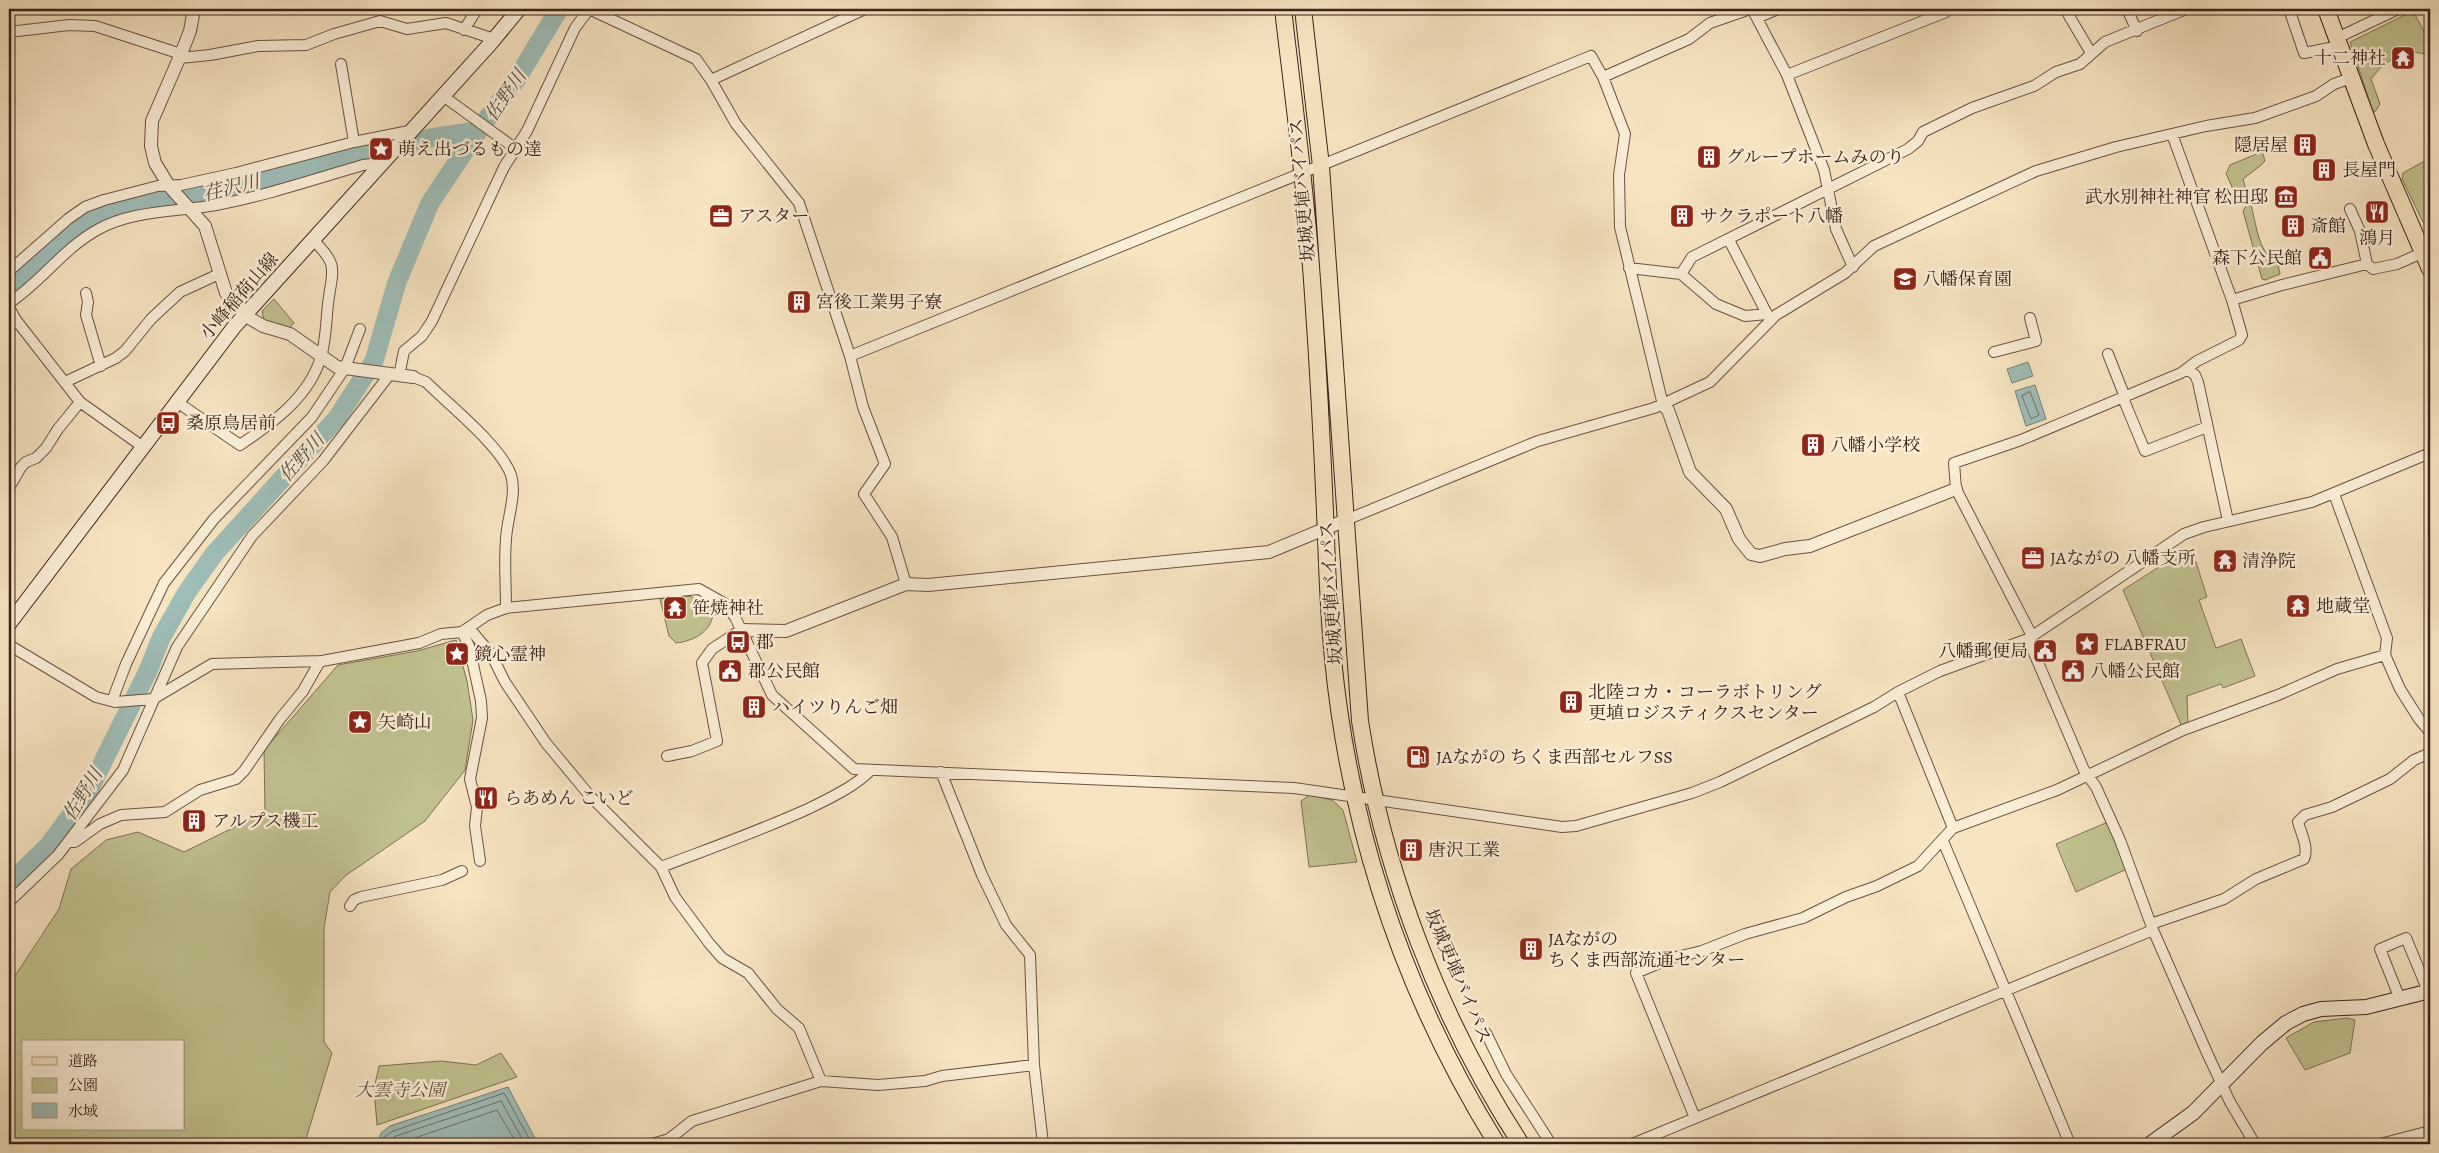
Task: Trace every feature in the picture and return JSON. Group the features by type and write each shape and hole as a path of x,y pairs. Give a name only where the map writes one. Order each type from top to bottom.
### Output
{"main road":[{"name":"小峰稲荷山線","path":"9,623 246,314 388,158 408,133 444,96 519,9"},
{"name":"坂城更埴バイパス","path":"1284,9 1313,292 1333,660 1349,769 1382,902 1400,952 1424,1010 1449,1060 1497,1144"},
{"name":"坂城更埴バイパス","path":"1303,9 1321,166 1339,394 1360,721 1375,800 1403,896 1434,979 1470,1057 1521,1144"},
{"path":"2326,9 2376,144 2430,269"},
{"path":"2150,1144 2193,1113 2222,1086 2262,1043 2286,1023 2303,1014 2321,1010 2366,1007 2429,991"}],"street":[{"path":"194,9 190,30 181,56 152,122 152,146 155,163 171,188 205,226 214,248 219,274 226,293 246,314 263,326 290,334 305,342 321,357 337,366 413,377 426,382 493,446 504,460 511,475 513,488 506,540 506,608"},
{"path":"464,30 477,9"},
{"path":"9,902 58,855 123,770 151,699 177,647 252,536 323,460 391,374 404,351 422,336 432,321 504,167 528,131 575,28 588,9 696,59 711,80 736,124 799,203 850,356 863,407 885,464 864,494 892,537 906,584"},
{"path":"711,80 865,9"},
{"path":"1603,77 1689,39 1710,23 1753,12 1778,9"},
{"path":"1787,75 1946,12 1945,9"},
{"path":"2064,9 2092,53"},
{"path":"2127,9 2137,31"},
{"path":"1681,274 1692,257 1908,149 1918,141 1924,132 1972,108 2034,86 2056,72 2080,64 2106,42 2137,31 2186,9"},
{"path":"2289,9 2304,53 2338,42 2398,9"},
{"path":"1753,12 1787,75 1824,170 1826,190 1836,229 1853,267"},
{"path":"9,32 69,25 95,26 181,56 210,55 258,46 306,45 334,34 364,28 380,21 407,29 446,23 494,39"},
{"path":"850,356 1591,56 1603,77 1625,134 1619,175 1620,227 1663,405 1668,410 1690,472 1705,490 1726,509 1739,539 1751,554 1760,556 1785,549 1810,546 1956,489"},
{"path":"341,64 354,142"},
{"path":"668,756 692,751 717,741 702,663 712,649 741,630 786,631 906,584 928,585 1269,552 1538,441 1663,405 1710,382 1770,316 1853,267 1874,246 2036,171 2104,150 2172,134 2255,118 2316,96 2334,84 2351,78"},
{"path":"444,96 516,149"},
{"path":"9,271 52,232 85,207 158,186 171,188 354,142 408,133"},
{"path":"2172,134 2232,300 2242,335 2239,340 2197,361 2187,369 2124,397 2021,440 1954,463 1956,489 2030,638 2084,770 2088,774 2132,867 2152,927 2222,1086 2254,1144"},
{"path":"9,303 28,291 77,243 98,229 146,214 217,205 363,165 372,164 378,169"},
{"path":"2350,209 2360,232 2367,264 2373,269 2397,264 2424,252"},
{"path":"177,402 240,445 268,426 292,405 310,380 321,357 330,288 334,273 327,254 313,240"},
{"path":"1729,240 1770,316"},
{"path":"2232,300 2282,285 2367,264"},
{"path":"1629,268 1681,274 1716,304 1746,316 1770,316"},
{"path":"64,382 101,366 126,352 151,319 180,292 219,274"},
{"path":"86,292 88,302 86,315 101,366"},
{"path":"9,307 16,320 80,402 143,447"},
{"path":"1994,352 2036,341 2030,318"},
{"path":"114,702 126,664 164,583 214,519 312,418 346,368 360,329"},
{"path":"2108,354 2146,451 2207,427"},
{"path":"2187,369 2195,374 2198,382 2228,521"},
{"path":"9,488 21,467 26,462 36,458 46,448 58,428 80,402"},
{"path":"9,645 96,697 114,702 151,699 212,664 320,661 419,643 441,634 466,630 487,615 506,608 699,589 724,603 735,617 772,695 779,704 854,769 1294,788 1555,827 1576,826 1692,793 1720,782 1874,707 1898,692 1940,671 2030,638 2184,534 2228,521 2278,511 2334,494 2430,454"},
{"path":"2334,494 2387,638 2385,656 2400,689 2419,719 2430,732"},
{"path":"466,630 491,654 505,682 539,734 564,767 661,867 675,897 709,943 722,958 748,973 777,1009 799,1028 821,1081"},
{"path":"466,630 481,701 482,718 470,779 477,807 475,826 480,861"},
{"path":"1695,1118 1636,973 1672,958 1702,951 1745,934 1803,918 1918,866 1953,828 2057,790 2183,730 2278,696 2336,669 2385,656"},
{"path":"68,842 76,842 100,824 121,815 165,812 200,790 215,787 236,778 244,771 280,719 303,691 320,661"},
{"path":"1898,692 1953,828"},
{"path":"1632,1144 2004,992 2152,927 2224,899 2256,879 2304,859 2306,854 2305,845 2298,822 2305,815 2332,807 2390,779 2414,760 2430,753"},
{"path":"661,867 795,814 837,795 862,780 871,770"},
{"path":"941,772 982,875 1006,925 1030,956 1034,1065 1043,1144"},
{"path":"1943,841 2004,992 2070,1144"},
{"path":"350,906 354,900 361,897 442,880 462,871"},
{"path":"2400,999 2380,949 2406,938 2429,991"},
{"path":"1486,1033 1506,1074 1551,1144"},
{"path":"652,1144 670,1139 692,1121 821,1081 878,1085 925,1081 942,1076 1034,1065"},
{"path":"2380,1144 2430,1131"}],"green space":[{"path":"2414,13 2425,33 2430,33 2430,55 2404,50 2380,68 2371,79 2380,104 2375,112 2372,109 2350,42 2407,14"},
{"path":"2259,153 2263,154 2265,161 2243,179 2247,193 2235,193 2226,174 2230,165"},
{"path":"2430,158 2430,222 2423,222 2402,179 2403,173"},
{"path":"2247,204 2251,205 2262,246 2271,260 2278,265 2280,274 2265,280 2262,279 2243,211"},
{"path":"274,299 294,323 289,328 264,320 262,311"},
{"path":"2182,552 2186,565 2196,562 2207,597 2199,600 2216,648 2241,639 2255,676 2223,688 2221,684 2187,696 2188,724 2182,727 2123,590"},
{"path":"688,596 701,600 713,610 712,617 707,629 702,633 690,640 676,643 669,636 660,599"},
{"path":"456,640 467,681 473,720 465,770 425,821 345,876 330,892 324,928 324,1042 332,1053 306,1139 307,1144 9,1144 9,985 59,909 71,869 106,840 138,832 184,852 265,812 264,750 338,665 417,651"},
{"path":"1310,795 1332,800 1343,810 1357,862 1309,867 1301,801"},
{"path":"2108,822 2127,869 2076,892 2056,844"},
{"path":"2347,1018 2355,1020 2350,1053 2305,1070 2286,1038 2314,1022"},
{"name":"大雲寺公園","path":"501,1053 517,1077 377,1125 374,1088 379,1066 441,1061 476,1065"}],"water":[{"path":"2028,362 2033,376 2012,383 2007,369"},
{"path":"2035,385 2046,419 2026,426 2015,391"},
{"path":"508,1087 538,1144 378,1144 381,1133 390,1126"}],"waterway":[{"name":"佐野川","path":"9,884 49,845 88,792 148,671 161,638 187,592 214,554 337,418 374,361 397,282 430,203 478,131 518,77 559,9"},
{"name":"荏沢川","path":"9,289 75,230 112,210 196,196 336,159 442,136 478,131"},
{"path":"2407,1144 2430,1139"}],"place":[{"name":"十二神社","path":"2403,58"},
{"name":"隠居屋","path":"2305,145"},
{"name":"萌え出づるもの達","path":"381,149"},
{"name":"グループホームみのり","path":"1709,157"},
{"name":"長屋門","path":"2324,170"},
{"name":"武水別神社神官 松田邸","path":"2286,197"},
{"name":"鴻月","path":"2377,212"},
{"name":"アスター","path":"721,216"},
{"name":"サクラポート八幡","path":"1682,216"},
{"name":"斎館","path":"2293,226"},
{"name":"森下公民館","path":"2320,258"},
{"name":"八幡保育園","path":"1905,279"},
{"name":"宮後工業男子寮","path":"799,302"},
{"name":"桑原鳥居前","path":"168,423"},
{"name":"八幡小学校","path":"1813,445"},
{"name":"JAながの 八幡支所","path":"2033,558"},
{"name":"清浄院","path":"2225,561"},
{"name":"地蔵堂","path":"2298,606"},
{"name":"笹焼神社","path":"675,608"},
{"name":"郡","path":"738,642"},
{"name":"FLABFRAU","path":"2087,644"},
{"name":"八幡郵便局","path":"2045,651"},
{"name":"鏡心霊神","path":"457,654"},
{"name":"郡公民館","path":"730,671"},
{"name":"八幡公民館","path":"2073,671"},
{"name":"北陸コカ・コーラボトリング 更埴ロジスティクスセンター","path":"1571,702"},
{"name":"ハイツりんご畑","path":"754,707"},
{"name":"矢崎山","path":"360,722"},
{"name":"JAながの ちくま西部セルフSS","path":"1418,757"},
{"name":"らあめん こいど","path":"486,798"},
{"name":"アルプス機工","path":"194,821"},
{"name":"唐沢工業","path":"1411,850"},
{"name":"JAながの ちくま西部流通センター","path":"1531,949"}]}
